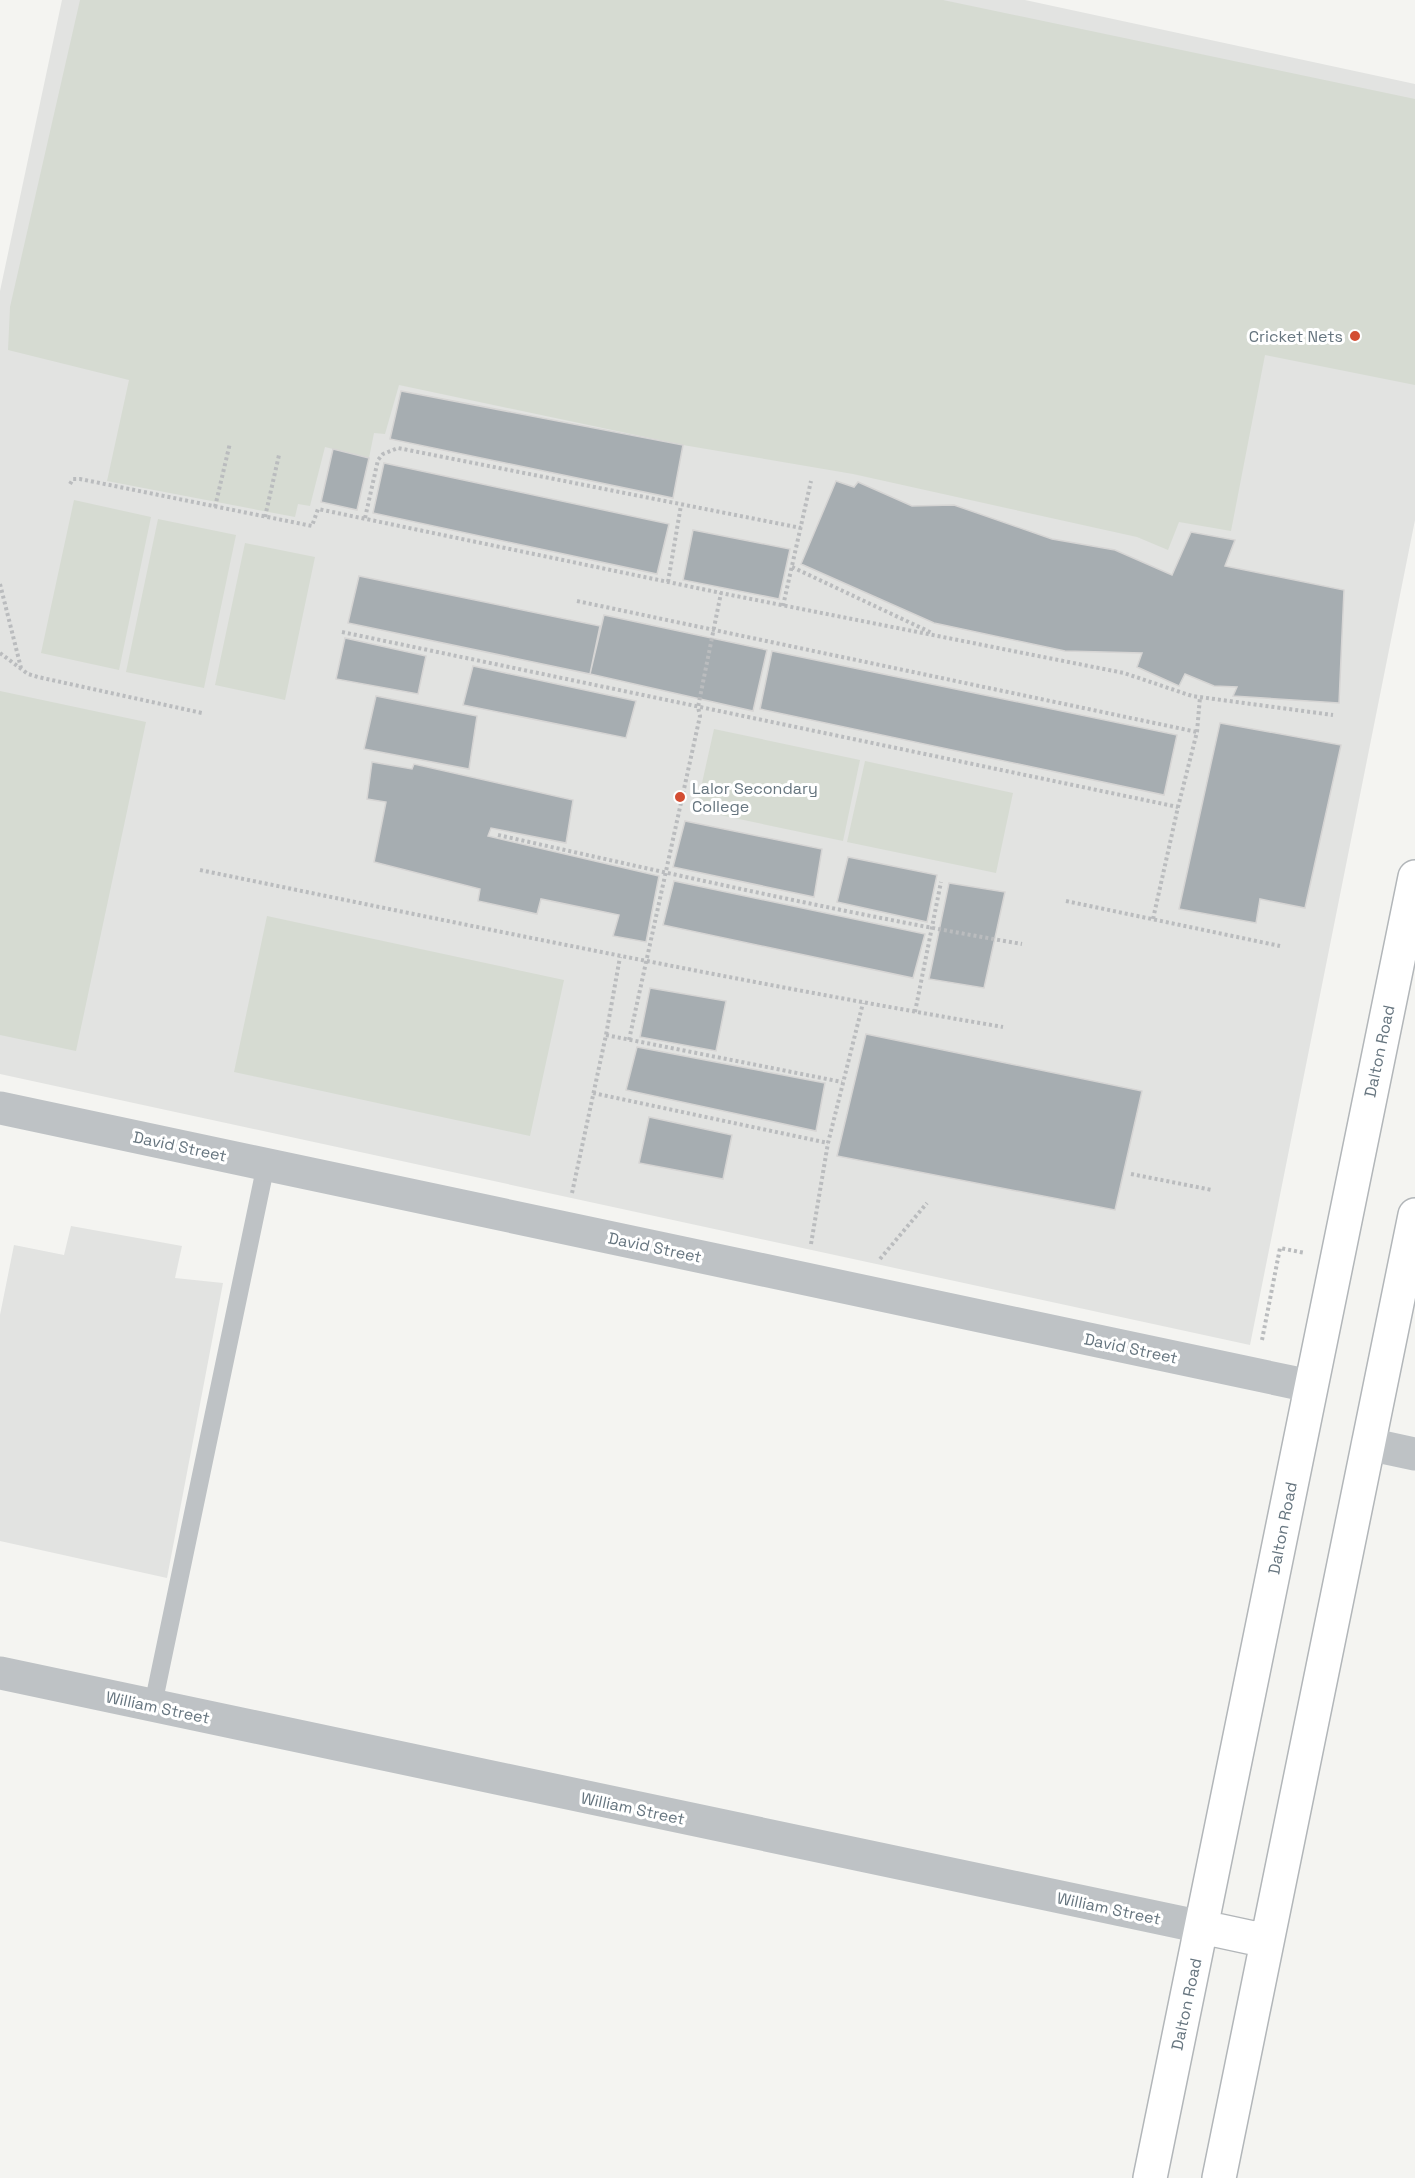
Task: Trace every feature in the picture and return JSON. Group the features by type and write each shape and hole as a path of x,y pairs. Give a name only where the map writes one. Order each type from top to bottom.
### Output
{"main road":[{"name":"Dalton Road","path":"1150,2178 1310,1386 1403,993 1415,877"},
{"path":"1219,2178 1415,1215"},
{"name":"William Street","path":"1202,1928 1267,1941"}],"street":[{"name":"David Street","path":"0,1108 1310,1386"},
{"path":"1368,1444 1415,1454"},
{"name":"William Street","path":"0,1673 1202,1928"}],"lane":[{"path":"153,1706 267,1164"}],"path":[{"path":"215,507 230,443"},
{"path":"365,518 378,460 383,454 398,448 801,528"},
{"path":"265,517 279,455"},
{"path":"70,484 74,479 80,479 312,526 318,509 783,606 1124,673 1164,688 1200,697 1334,715"},
{"path":"783,606 811,481"},
{"path":"668,582 681,505"},
{"path":"792,567 938,636"},
{"path":"0,584 21,668"},
{"path":"629,1040 700,716 698,707 721,593"},
{"path":"577,601 1197,732"},
{"path":"342,632 1178,807"},
{"path":"0,653 28,674 38,677 202,713"},
{"path":"1153,919 1197,732 1200,697"},
{"path":"498,835 666,873 932,928 1022,944"},
{"path":"200,870 620,957 1003,1027"},
{"path":"915,1012 941,882"},
{"path":"1066,901 1280,946"},
{"path":"572,1193 606,1035 620,957"},
{"path":"811,1244 828,1143 863,1003"},
{"path":"606,1035 842,1082"},
{"path":"593,1093 828,1143"},
{"path":"1131,1174 1212,1190"},
{"path":"880,1259 927,1203"}],"shaded area":[{"name":"Lalor Secondary College","path":"62,0 1025,0 1415,84 1415,520 1250,1345 0,1074 0,291"},
{"path":"80,0 943,0 1415,99 1415,385 1265,355 1231,531 1179,522 1168,550 1137,537 853,474 683,445 399,385 385,434 374,433 369,458 325,447 310,506 298,504 295,517 107,481 129,380 8,350 10,307"},
{"path":"74,500 151,517 119,670 41,653"},
{"path":"158,519 236,535 204,688 126,672"},
{"path":"245,543 315,557 285,700 215,685"},
{"path":"0,691 146,722 76,1051 0,1035"},
{"path":"714,729 860,760 843,841 696,810"},
{"path":"865,761 1013,793 996,873 847,842"},
{"path":"267,916 564,980 530,1136 234,1072"},
{"path":"71,1226 182,1246 175,1278 223,1283 167,1578 0,1541 0,1315 14,1245 64,1255"}],"building":[{"path":"401,391 683,445 673,498 390,439"},
{"path":"333,449 369,458 357,510 321,502"},
{"path":"384,463 669,524 657,574 373,513"},
{"path":"836,481 854,487 858,482 912,506 954,505 1052,539 1115,550 1172,575 1191,532 1235,540 1225,566 1344,590 1339,703 1233,696 1237,687 1214,686 1185,674 1179,686 1137,667 1142,653 1065,651 934,623 801,564"},
{"path":"693,530 790,549 779,599 683,580"},
{"path":"359,576 600,626 590,674 348,623"},
{"path":"604,615 767,650 753,711 590,674"},
{"path":"345,638 426,656 418,694 336,679"},
{"path":"772,651 1177,735 1164,795 760,709"},
{"path":"473,666 636,701 626,738 463,705"},
{"path":"376,696 477,716 469,769 364,749"},
{"path":"1220,723 1341,745 1305,908 1260,899 1256,923 1179,909"},
{"path":"372,762 412,769 414,764 573,800 566,843 491,828 488,836 659,876 646,942 613,936 619,915 541,899 537,914 478,901 480,889 374,862 386,802 367,799"},
{"path":"685,821 822,849 814,897 673,867"},
{"path":"848,857 937,875 927,922 837,902"},
{"path":"674,881 925,934 913,978 663,925"},
{"path":"949,883 1005,892 984,988 929,979"},
{"path":"650,988 726,1001 716,1051 640,1037"},
{"path":"866,1034 1142,1091 1115,1210 837,1156"},
{"path":"637,1047 825,1083 816,1131 626,1090"},
{"path":"649,1117 732,1135 723,1179 639,1163"}],"place":[{"name":"Cricket Nets","path":"1355,336"},
{"name":"Lalor Secondary College","path":"680,797"}]}
